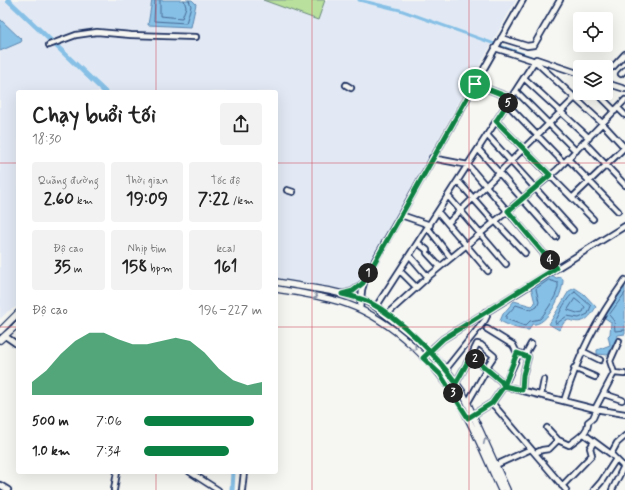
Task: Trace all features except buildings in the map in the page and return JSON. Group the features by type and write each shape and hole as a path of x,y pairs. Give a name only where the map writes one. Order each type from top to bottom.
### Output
{"main road":[{"path":"278,282 360,298 376,307 429,352 446,368 468,402 507,490"},
{"path":"278,290 320,296 360,309 400,334 440,374 468,418 501,490"},
{"path":"0,327 16,315"},
{"path":"0,331 16,315"},
{"path":"2,338 16,326"}],"street":[{"path":"360,309 360,298 363,283 432,158 523,0"},
{"path":"501,39 527,46 534,45 560,0"},
{"path":"49,45 86,32 196,37"},
{"path":"495,48 535,61 573,96"},
{"path":"613,67 625,54"},
{"path":"376,307 536,59 573,73"},
{"path":"621,74 625,70"},
{"path":"524,78 589,138"},
{"path":"475,84 511,98"},
{"path":"346,85 351,88"},
{"path":"613,85 625,89"},
{"path":"516,90 576,151"},
{"path":"448,223 498,172 524,149 573,100"},
{"path":"572,198 625,147 577,100"},
{"path":"605,100 616,110 625,115"},
{"path":"386,315 428,277 566,161 625,100"},
{"path":"507,104 537,135 589,181 618,210"},
{"path":"496,121 593,219"},
{"path":"487,135 573,230"},
{"path":"584,142 625,185"},
{"path":"478,149 556,237"},
{"path":"432,158 468,165 556,268"},
{"path":"458,181 494,222 525,254"},
{"path":"287,190 292,192"},
{"path":"448,196 506,264"},
{"path":"438,212 467,244 488,271"},
{"path":"401,215 429,227 451,258"},
{"path":"423,358 443,339 625,226"},
{"path":"418,243 427,250 427,253 440,267"},
{"path":"410,256 428,277"},
{"path":"400,271 416,288"},
{"path":"564,401 574,368 582,351 606,307 625,280"},
{"path":"342,294 353,291 363,283"},
{"path":"446,368 486,318 485,312"},
{"path":"487,329 513,345 518,353 525,355 528,359 523,375 522,390"},
{"path":"2,338 16,344"},
{"path":"547,428 558,440 568,445 584,434 588,426 588,422 593,418 614,373 610,361 619,341"},
{"path":"456,383 477,344 481,345 494,356 468,402"},
{"path":"525,355 531,344"},
{"path":"582,351 600,360"},
{"path":"468,418 492,403 504,386 518,353"},
{"path":"471,356 502,382 504,386 596,409 625,414"},
{"path":"574,368 595,377"},
{"path":"614,373 624,374"},
{"path":"541,395 544,380"},
{"path":"604,394 622,400"},
{"path":"492,403 566,490"},
{"path":"584,434 612,454 624,468 612,490"},
{"path":"612,454 617,443 625,436"},
{"path":"535,453 549,449 558,440"},
{"path":"562,486 592,455 590,448 594,442"},
{"path":"496,465 531,449"},
{"path":"594,490 616,459"},
{"path":"114,490 117,474"},
{"path":"193,474 218,490"},
{"path":"242,490 244,474"},
{"path":"0,485 8,490"}],"shaded area":[{"path":"0,0 516,0 359,283 350,292 278,280 278,90 16,90 16,307 7,312 0,319"}],"green space":[{"path":"263,0 325,0 318,20"}],"water":[{"path":"152,0 192,0 196,4 191,27 148,25"},
{"path":"0,19 22,40 21,42 0,51"},
{"path":"551,274 556,278 561,277 563,279 563,285 558,300 549,315 538,323 532,324 529,330 511,326 500,321 503,314 514,301 532,306 535,303 531,287"},
{"path":"625,285 625,334 618,335 608,355 597,354 597,350 610,345 608,336 610,334 611,322 602,316"},
{"path":"575,288 584,294 596,307 591,315 585,320 578,322 569,320 565,321 559,330 549,324 569,291"}],"waterway":[{"path":"8,0 103,90"},
{"path":"359,0 400,10 531,57"},
{"path":"232,490 233,474"}],"route":[{"path":"475,84 363,283 353,291 342,294 360,298 368,302 400,325 414,336 429,352 446,368 456,383 471,356 501,381 504,386 517,353 528,357 523,375 524,379 522,390 504,386 492,403 468,418 440,374 423,358 429,352 443,339 556,268 508,211 550,175 496,121 511,98 475,84"}]}
